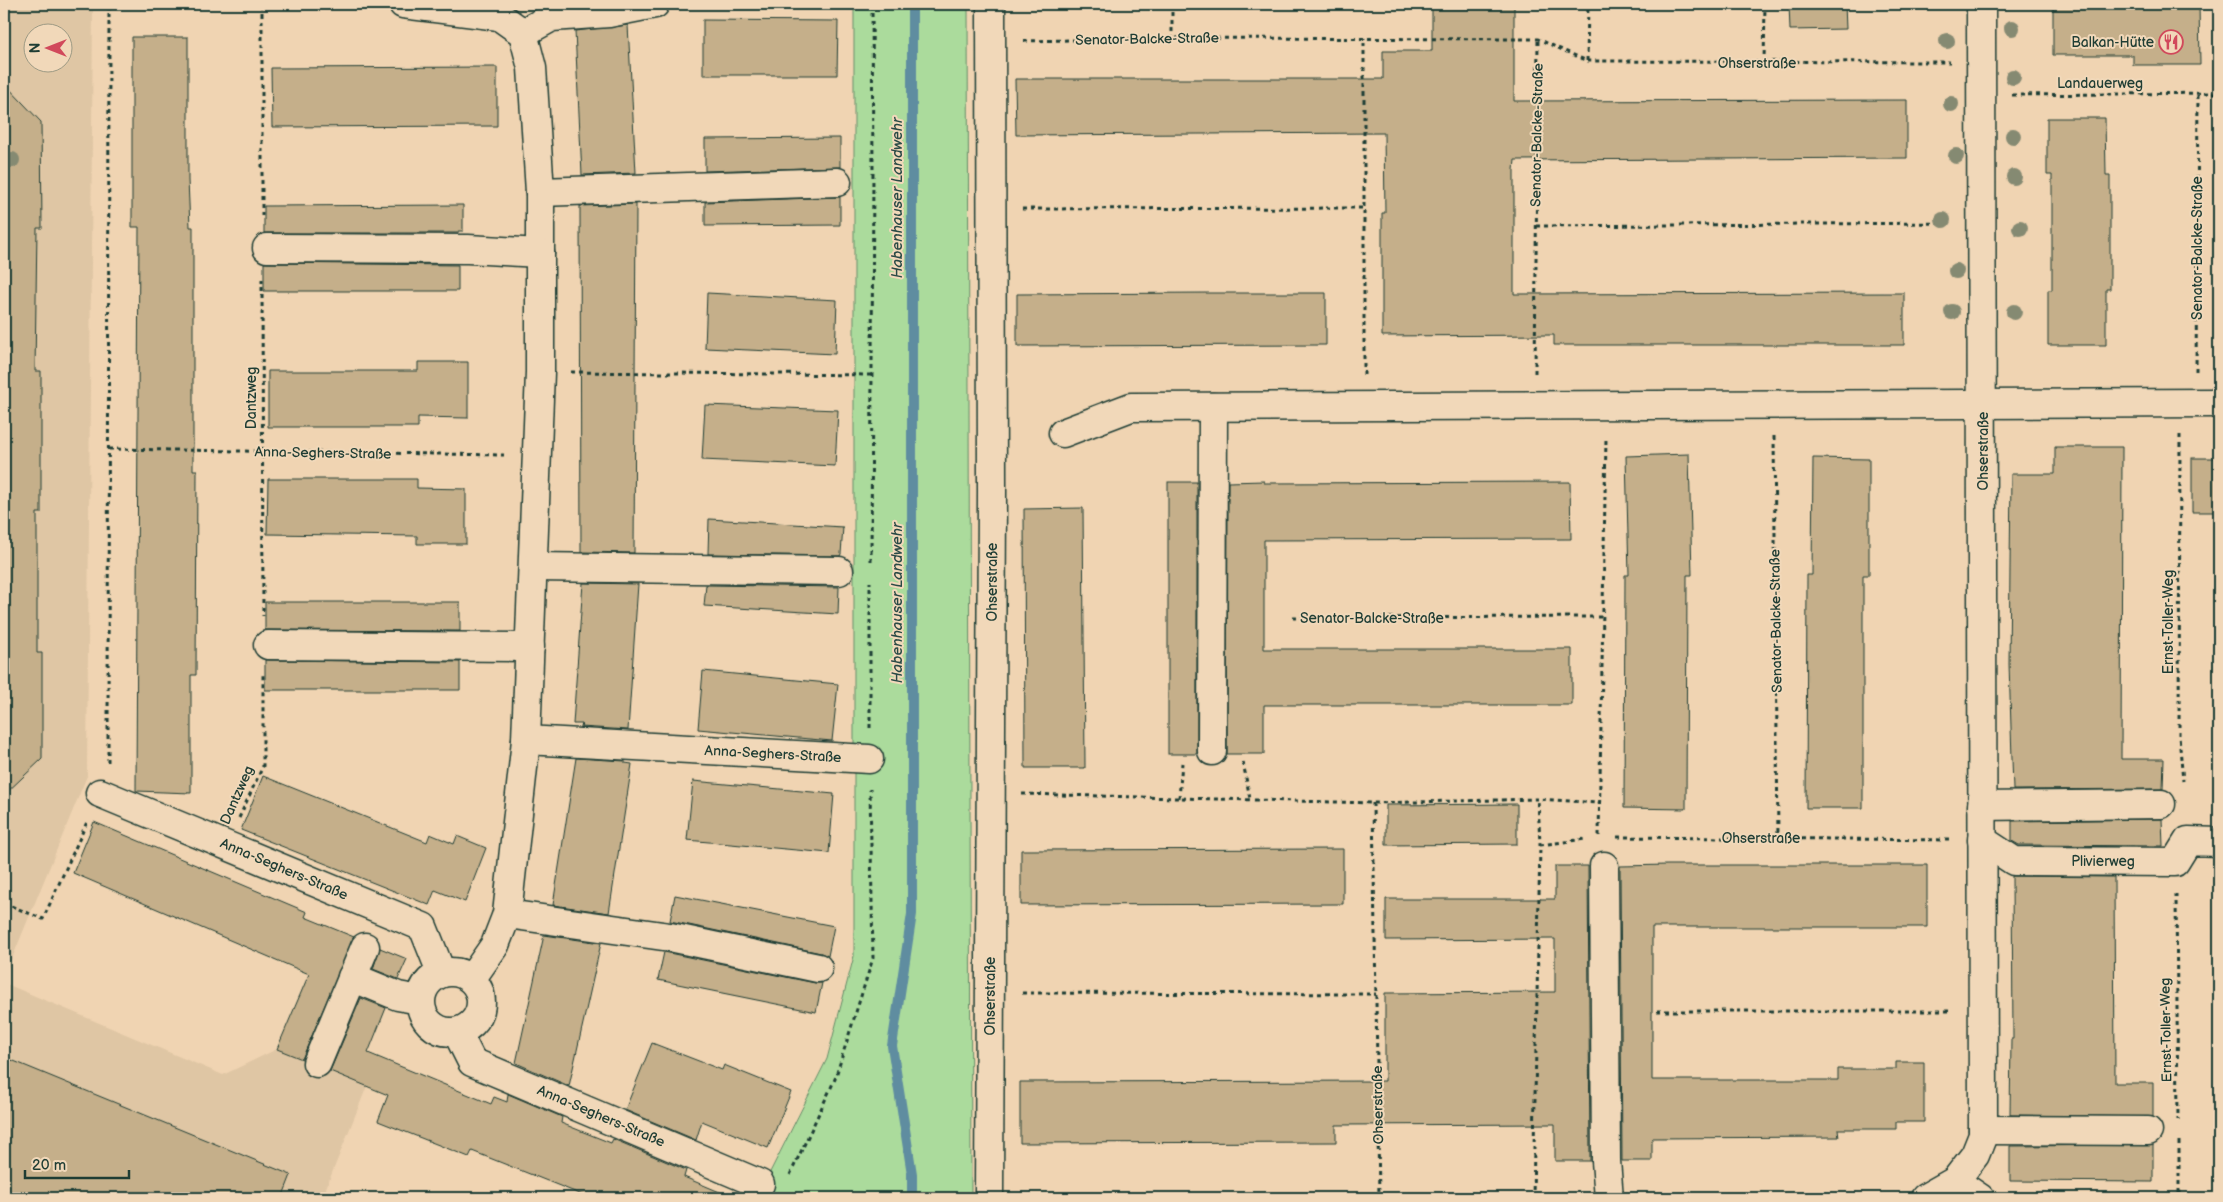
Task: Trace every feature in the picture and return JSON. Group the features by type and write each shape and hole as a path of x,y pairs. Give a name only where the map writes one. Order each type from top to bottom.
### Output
{"street":[{"path":"403,4 499,16 523,32 532,68 540,192 540,372 526,740 507,914 494,945 472,978"},
{"path":"523,32 552,17 609,13 655,4"},
{"path":"991,4 992,209"},
{"name":"Ohserstraße","path":"1924,1198 1955,1181 1975,1155 1983,1135 1981,4"},
{"path":"540,192 837,182"},
{"name":"Ohserstraße","path":"989,1198 992,209"},
{"path":"264,248 468,249 540,253"},
{"path":"1063,434 1130,407 1983,402 2198,403"},
{"path":"1212,751 1213,407"},
{"path":"534,567 839,571"},
{"path":"265,656 530,647"},
{"name":"Anna-Seghers-Straße","path":"526,740 869,759"},
{"name":"Anna-Seghers-Straße","path":"100,792 423,927 441,972"},
{"path":"1982,806 2161,804"},
{"name":"Plivierweg","path":"1982,840 2014,861 2175,862"},
{"path":"2175,862 2188,841 2219,842"},
{"path":"1604,866 1606,1161 1609,1198"},
{"path":"507,914 670,937 818,968"},
{"path":"317,1063 365,947"},
{"path":"457,971 472,978 481,992 481,1009 472,1024 457,1032 444,1032 431,1025 423,1014 420,1000 426,983 441,972 457,971"},
{"path":"352,977 398,996 420,1000"},
{"name":"Anna-Seghers-Straße","path":"457,1032 472,1062 760,1184"},
{"path":"1983,1130 2148,1131"},
{"path":"1955,1181 1980,1198"}],"path":[{"path":"4,903 43,920 100,792 108,764 109,4"},
{"name":"Dantzweg","path":"262,4 264,248 263,619"},
{"path":"870,562 872,4"},
{"path":"1172,4 1172,38"},
{"path":"1587,61 1588,4"},
{"path":"1764,63 1765,4"},
{"name":"Senator-Balcke-Straße","path":"990,42 1172,38 1538,39 1535,405"},
{"path":"1364,38 1364,406"},
{"name":"Ohserstraße","path":"1538,39 1587,61 1764,63 1981,62"},
{"name":"Senator-Balcke-Straße","path":"2198,94 2198,403"},
{"name":"Landauerweg","path":"1982,95 2219,94"},
{"path":"992,209 1364,208"},
{"path":"1536,226 1982,223"},
{"path":"540,372 872,375"},
{"name":"Ernst-Toller-Weg","path":"2183,784 2179,736 2198,403"},
{"path":"1540,845 1599,837 1606,404"},
{"name":"Senator-Balcke-Straße","path":"1774,404 1778,838"},
{"name":"Anna-Seghers-Straße","path":"109,449 538,456"},
{"path":"790,1176 836,1079 873,958 869,759 870,572"},
{"name":"Senator-Balcke-Straße","path":"1293,618 1602,617"},
{"name":"Dantzweg","path":"226,845 263,766 265,656"},
{"path":"991,793 1373,802 1538,800 1599,802"},
{"path":"1533,1198 1540,845 1538,800"},
{"name":"Ohserstraße","path":"1373,802 1379,1198"},
{"name":"Ohserstraße","path":"1609,837 1982,840"},
{"name":"Ernst-Toller-Weg","path":"2175,862 2178,1129"},
{"path":"990,993 1376,994"},
{"path":"1657,1011 1983,1011"},
{"path":"2179,1139 2180,1198"}],"shaded area":[{"path":"4,4 93,4 87,776 4,978"},
{"path":"1432,4 1570,4 1570,9 1432,10"},
{"path":"328,926 407,959 356,1081 367,1086 326,1188 330,1198 4,1198 4,983 223,1075 277,1049"}],"green space":[{"path":"854,4 968,4 971,1198 757,1198 827,1059 854,956"}],"building":[{"path":"1432,4 1514,4 1514,101 1907,100 1907,158 1515,160 1514,170 1514,294 1904,293 1904,345 1554,345 1554,335 1382,336 1382,213 1385,213 1384,133 1016,135 1015,79 1383,79 1383,51 1432,51"},
{"path":"1789,4 1845,4 1846,29 1790,30"},
{"path":"2053,4 2199,4 2200,65 2133,65 2133,55 2053,55"},
{"path":"703,20 838,21 837,75 703,75"},
{"path":"628,25 636,173 582,175 575,31"},
{"path":"132,37 188,37 188,180 190,227 193,227 193,470 197,470 196,675 191,675 191,793 136,791 139,227 132,227"},
{"path":"497,67 497,126 272,127 271,68"},
{"path":"4,83 41,122 42,228 37,228 35,371 41,371 41,513 37,513 37,653 42,653 42,759 4,795"},
{"path":"2047,118 2105,118 2106,175 2110,175 2110,289 2106,289 2106,345 2048,345 2048,290 2052,290 2052,175 2047,175"},
{"path":"840,138 840,167 705,171 705,139"},
{"path":"840,197 840,225 705,226 705,202"},
{"path":"636,204 634,553 581,552 580,206"},
{"path":"463,205 463,231 458,231 458,233 264,233 264,206"},
{"path":"264,263 458,265 458,291 264,291"},
{"path":"707,293 837,300 835,354 705,348"},
{"path":"1326,293 1326,345 1017,346 1017,294"},
{"path":"418,362 468,362 468,418 418,417 418,427 268,427 268,371 418,371"},
{"path":"705,405 838,410 835,466 702,460"},
{"path":"2055,447 2122,447 2121,759 2164,759 2163,789 2013,790 2009,664 2011,474 2055,474"},
{"path":"1689,454 1692,575 1687,575 1686,809 1624,808 1625,575 1629,575 1626,456"},
{"path":"1813,458 1869,459 1869,575 1863,575 1863,808 1806,808 1807,575 1812,575"},
{"path":"2192,458 2219,458 2219,512 2192,512"},
{"path":"268,479 417,479 417,488 466,489 466,544 417,544 417,536 267,534"},
{"path":"1264,481 1264,483 1570,482 1571,539 1264,540 1264,649 1572,649 1572,705 1264,705 1264,754 1227,754 1228,482"},
{"path":"1168,482 1197,482 1197,754 1168,754"},
{"path":"1083,508 1085,768 1025,768 1024,509"},
{"path":"709,519 843,527 841,554 840,556 708,554"},
{"path":"583,583 638,584 628,730 581,727 582,724 573,724"},
{"path":"706,585 839,587 838,614 704,606"},
{"path":"265,602 460,602 460,631 265,630"},
{"path":"265,660 460,662 460,690 265,690"},
{"path":"703,671 838,684 832,741 698,729"},
{"path":"576,758 625,761 625,763 632,764 609,913 553,905"},
{"path":"263,776 427,842 430,834 454,844 457,836 486,848 465,902 435,890 429,905 241,830"},
{"path":"693,781 834,794 829,853 687,840"},
{"path":"1517,804 1517,844 1386,845 1386,805"},
{"path":"2162,819 2163,846 2019,845 2012,841 2012,821"},
{"path":"94,822 307,912 305,917 354,937 302,1059 277,1049 309,974 73,873"},
{"path":"1343,849 1343,904 1021,905 1021,850"},
{"path":"1927,865 1927,927 1652,927 1652,1080 1838,1080 1838,1069 1896,1069 1896,1062 1924,1062 1924,1122 1896,1122 1896,1129 1838,1129 1839,1137 1652,1138 1652,1161 1622,1161 1620,866"},
{"path":"1555,866 1588,866 1590,1161 1555,1161 1555,1124 1336,1125 1336,1142 1020,1143 1020,1082 1385,1081 1385,993 1555,992 1555,939 1386,940 1386,899 1555,899"},
{"path":"2012,876 2114,877 2115,1083 2153,1083 2153,1117 2010,1115 2011,1039 2013,1039"},
{"path":"675,895 834,926 828,956 670,921"},
{"path":"544,935 601,943 569,1086 516,1063"},
{"path":"380,948 407,959 398,979 373,969"},
{"path":"664,952 822,983 816,1012 658,980"},
{"path":"361,998 386,1008 368,1053 491,1104 494,1097 507,1102 508,1094 562,1117 561,1123 611,1143 613,1139 686,1170 684,1177 734,1198 590,1198 472,1151 469,1157 378,1121 388,1095 330,1071"},
{"path":"652,1043 722,1070 724,1065 791,1092 768,1148 702,1121 696,1140 625,1110"},
{"path":"4,1057 291,1175 282,1198 4,1198"},
{"path":"2153,1145 2153,1182 2010,1181 2010,1146"}],"waterway":[{"name":"Habenhauser Landwehr","path":"912,4 912,914 892,1046 912,1174 912,1198"}],"place":[{"name":"Balkan-Hütte","path":"2171,42"}]}
